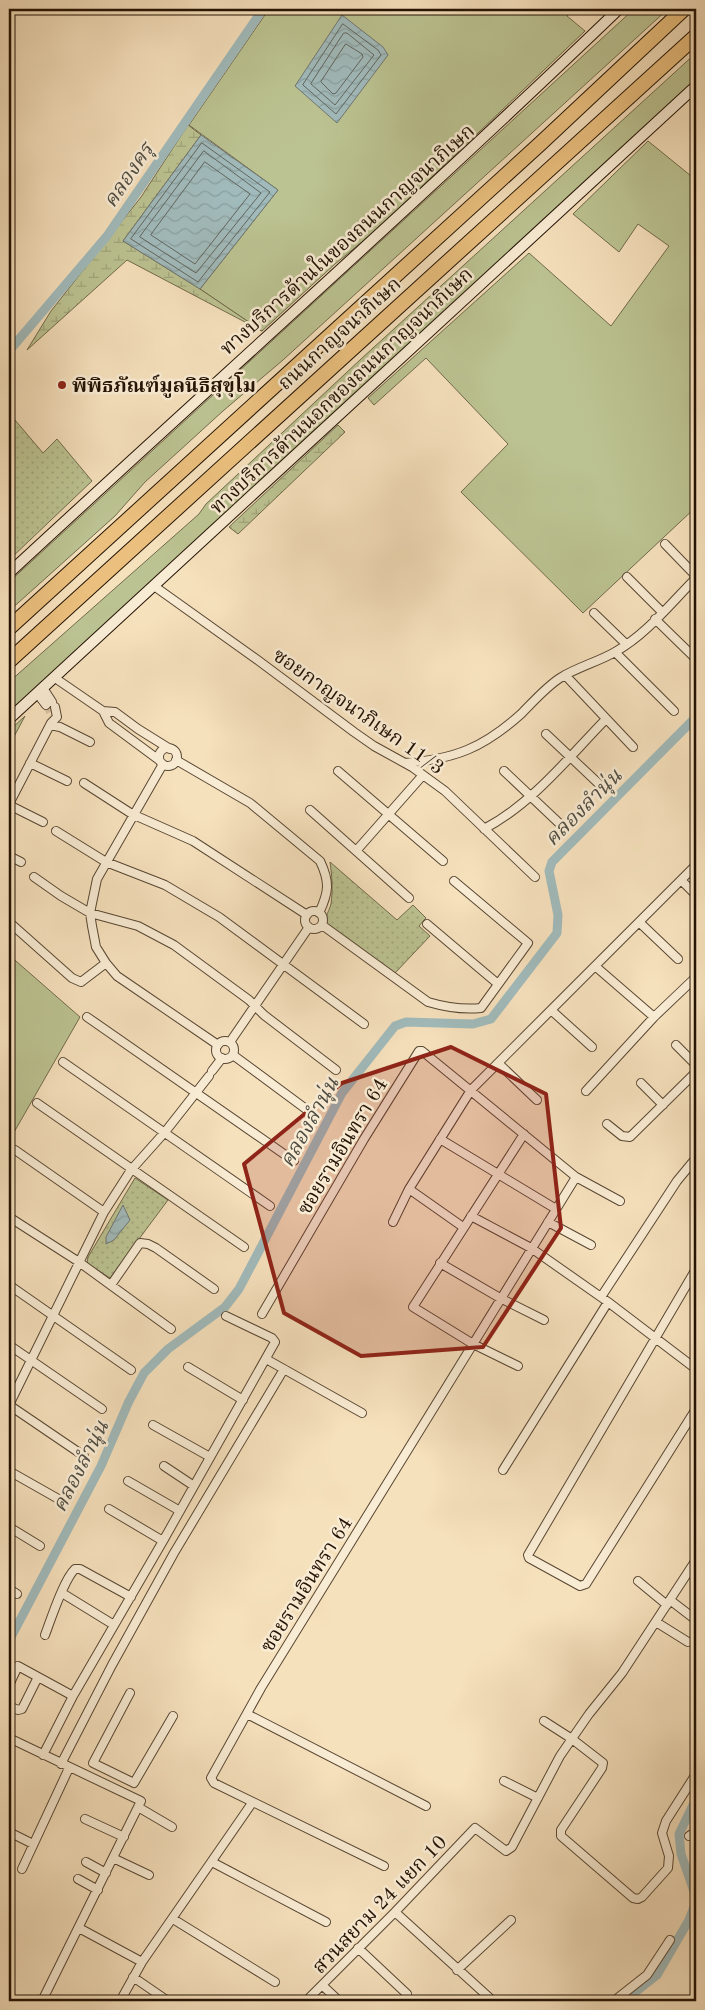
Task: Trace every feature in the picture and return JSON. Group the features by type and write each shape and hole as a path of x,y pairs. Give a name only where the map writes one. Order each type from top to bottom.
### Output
{"highway":[{"name":"ถนนกาญจนาภิเษก","path":"9,628 526,156 684,9"},
{"name":"ถนนกาญจนาภิเษก","path":"9,661 696,36"}],"main road":[{"name":"ทางบริการด้านในของถนนกาญจนาภิเษก","path":"9,573 497,126 619,9"},
{"name":"ทางบริการด้านนอกของถนนกาญจนาภิเษก","path":"9,719 696,86"}],"street":[{"path":"405,763 430,761 458,754 480,744 512,721 560,678 615,652 638,636 695,581 665,544"},
{"path":"627,577 662,612"},
{"name":"ซอยกาญจนาภิเษก 11/3","path":"154,586 354,732 374,746 405,763 445,791 534,877"},
{"path":"594,613 626,644"},
{"path":"655,620 696,659"},
{"path":"615,652 674,711"},
{"path":"565,675 634,747"},
{"path":"55,678 103,711 109,723 161,762 170,766 176,760"},
{"path":"40,691 51,707 50,724 9,804 43,822"},
{"path":"103,711 115,712 175,752 176,760"},
{"path":"484,828 504,818 532,796 606,719"},
{"path":"50,724 90,742"},
{"path":"546,734 598,783"},
{"path":"170,749 162,750 159,755 161,762 97,879 90,913 96,947 117,976 218,1045"},
{"path":"176,760 250,802 320,861 326,874 328,885 320,913"},
{"path":"30,763 67,781"},
{"path":"338,771 443,861"},
{"path":"504,771 560,824"},
{"path":"356,851 423,775"},
{"path":"84,783 132,814 193,841 307,915"},
{"path":"310,810 409,898"},
{"path":"56,831 106,862 165,885 219,917 364,1024"},
{"path":"9,856 21,862"},
{"path":"393,1222 409,1189 471,1090 696,865"},
{"path":"34,877 90,913 138,926 174,945 336,1070"},
{"path":"681,880 696,895"},
{"path":"322,926 428,1002 440,1006 469,1009 480,1008 528,943 454,881"},
{"path":"307,915 314,911 320,913 324,920 322,926"},
{"path":"307,915 306,923 310,927 314,929 322,926"},
{"path":"9,922 72,978 81,982 106,963"},
{"path":"639,922 678,959"},
{"path":"427,924 498,984"},
{"path":"230,1042 310,927"},
{"path":"595,966 654,1018"},
{"path":"586,1091 654,1018 696,977"},
{"path":"551,1010 592,1047"},
{"path":"87,1017 294,1161"},
{"path":"222,1058 217,1051 218,1045 222,1042 230,1042"},
{"path":"222,1058 228,1058 232,1055 234,1047 230,1042"},
{"path":"676,1045 696,1065"},
{"name":"ซอยรามอินทรา 64","path":"252,1803 211,1780 246,1714 576,1176 422,1051 417,1054 364,1139 262,1314"},
{"path":"232,1055 310,1112"},
{"path":"84,1456 9,1405 104,1212 131,1170 165,1132 222,1058"},
{"path":"63,1062 270,1206"},
{"path":"498,1063 537,1100"},
{"path":"607,1124 622,1136 630,1137 696,1072"},
{"path":"641,1083 663,1105"},
{"path":"37,1103 244,1247"},
{"path":"518,1366 472,1344 413,1307 524,1134"},
{"path":"440,1139 556,1209"},
{"path":"15,1150 104,1212"},
{"path":"601,1297 677,1181 696,1158"},
{"path":"576,1176 620,1201"},
{"path":"409,1189 464,1227"},
{"path":"471,1216 531,1248 656,1337 696,1369"},
{"path":"9,1217 79,1262 171,1328"},
{"path":"548,1222 591,1246"},
{"path":"111,1285 140,1243 156,1248 214,1289"},
{"path":"440,1263 500,1298 544,1320"},
{"path":"696,1268 528,1557 583,1586 586,1584 696,1409"},
{"path":"9,1285 131,1370"},
{"path":"503,1470 608,1302"},
{"path":"44,1755 73,1696 243,1400 275,1339 226,1316"},
{"path":"9,1345 31,1362 102,1409"},
{"path":"266,1359 362,1412"},
{"path":"188,1367 243,1400"},
{"path":"61,1764 112,1664 160,1579 284,1370"},
{"path":"153,1425 210,1457"},
{"path":"164,1466 194,1486"},
{"path":"9,1471 62,1501"},
{"path":"128,1482 180,1511"},
{"path":"110,1509 163,1541"},
{"path":"9,1527 40,1546"},
{"path":"504,1781 538,1798 560,1756 589,1714 622,1673 696,1560"},
{"path":"44,1635 62,1593 75,1569 80,1569 131,1596"},
{"path":"638,1581 696,1620"},
{"path":"9,1589 17,1594"},
{"path":"62,1593 114,1625"},
{"path":"656,1622 688,1642"},
{"path":"9,1685 18,1666 73,1696"},
{"path":"9,1706 18,1710 22,1709 38,1677"},
{"path":"88,1777 92,1763 130,1693"},
{"path":"246,1714 426,1806"},
{"path":"92,1763 134,1784 173,1716"},
{"path":"544,1721 602,1760 602,1768 561,1830 561,1836 633,1898 642,1898 668,1868 668,1848 662,1833 666,1821 696,1774"},
{"path":"9,1738 139,1800 140,1803 42,2001"},
{"path":"22,1869 69,1768"},
{"name":"สวนสยาม 24 แยก 10","path":"306,2001 395,1912 474,1828 506,1851 510,1850 538,1798"},
{"path":"123,1996 142,1962 252,1803 384,1866"},
{"path":"138,1807 172,1826"},
{"path":"84,1819 124,1837"},
{"path":"9,1832 33,1844"},
{"path":"113,1858 149,1875"},
{"path":"86,1862 106,1873"},
{"path":"212,1862 326,1922"},
{"path":"78,1879 98,1890"},
{"path":"395,1912 488,2000"},
{"path":"173,1919 275,1982"},
{"path":"457,1970 512,1920"},
{"path":"79,1928 142,1962"},
{"path":"614,2001 648,1974 670,1940"},
{"path":"358,1948 407,1994"},
{"path":"134,1977 168,2001"},
{"path":"322,1985 339,2001"}],"highlighted area":[{"path":"451,1047 546,1094 561,1228 483,1347 361,1356 284,1313 244,1164 342,1083"}],"green space":[{"path":"269,9 572,9 567,16 585,31 373,233 335,264 262,331 200,289 278,190 189,125"},
{"path":"634,9 668,9 283,360 223,411 145,482 115,516 9,611 9,582"},
{"path":"696,53 696,83 9,712 9,682 199,514 206,504 361,359"},
{"path":"188,125 201,135 123,241 200,289 262,331 127,260 27,350 51,311 141,197"},
{"path":"648,141 696,180 696,507 583,613 461,492 508,444 426,358 374,405 368,398 529,253 611,326 669,246 638,224 619,252 573,214"},
{"path":"9,413 43,453 57,439 92,481 9,560"},
{"path":"338,425 345,432 238,534 229,527"},
{"path":"25,716 9,746 9,731"},
{"path":"330,862 397,920 413,905 426,918 419,926 430,936 395,973 326,923 332,893"},
{"path":"9,955 80,1017 9,1141"},
{"path":"135,1178 168,1200 110,1278 87,1263 88,1257"}],"water":[{"path":"342,15 383,47 388,55 337,123 295,86"},
{"path":"201,135 278,190 200,289 123,241"},
{"path":"123,1205 130,1220 114,1240 106,1244 106,1237"}],"waterway":[{"name":"คลองครุ","path":"9,351 107,236 263,9"},
{"name":"คลองลำนุ่น","path":"9,1641 101,1466 129,1401 144,1373 168,1349 225,1307 239,1289 342,1093 395,1026 406,1022 473,1024 491,1019 557,933 558,915 549,871 552,862 696,717"},
{"path":"696,1799 679,1834 681,1854 696,1897"},
{"path":"624,2001 657,1975 689,1920 696,1902"}],"tunnel":[{"path":"46,705 51,713"}],"place":[{"name":"พิพิธภัณฑ์มูลนิธิสุขุโม","path":"62,385"}]}
